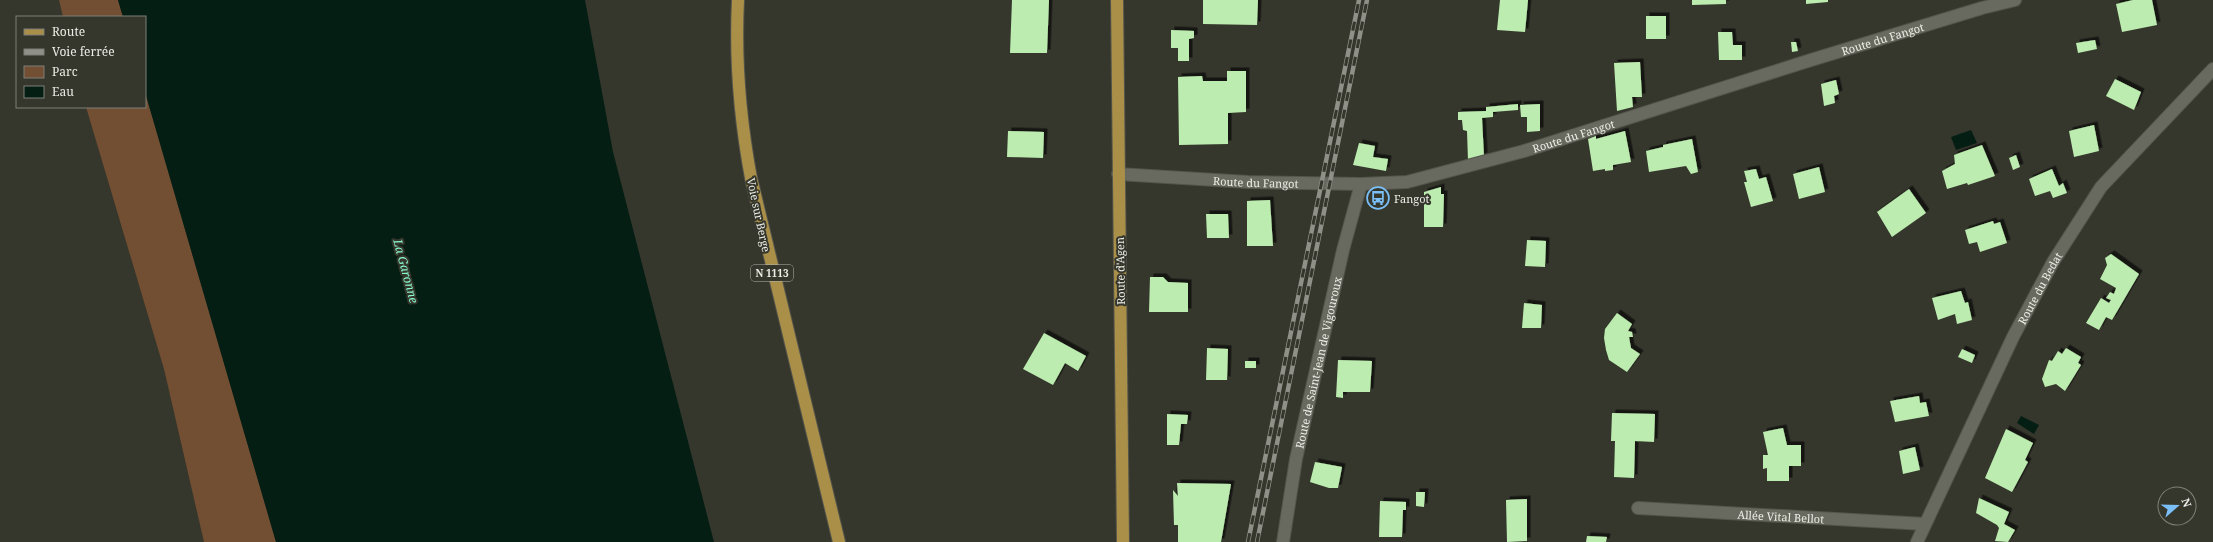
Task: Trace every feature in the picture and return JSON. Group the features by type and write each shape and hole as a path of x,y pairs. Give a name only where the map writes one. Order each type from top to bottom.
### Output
{"main road":[{"name":"Voie sur Berge","path":"738,0 739,86 744,143 750,178 839,542"},
{"name":"Route d'Agen","path":"1117,0 1123,542"}],"street":[{"name":"Route du Fangot","path":"1118,174 1248,182 1361,184 1407,182 1524,151 1811,60 2015,0"},
{"name":"Route du Bedat","path":"1917,542 2013,337 2053,262 2101,187 2213,69"},
{"name":"Route de Saint-Jean de Vigouroux","path":"1283,542 1296,459 1343,250 1361,184"},
{"name":"Allée Vital Bellot","path":"1638,508 1925,524"}],"green space":[{"path":"59,0 118,0 123,16 63,16"},
{"path":"146,95 276,542 204,542 164,369 86,108 146,108"}],"water":[{"name":"La Garonne","path":"118,0 585,0 613,152 714,542 276,542 146,95 146,16 123,16"},
{"path":"1971,130 1977,143 1956,150 1951,137"},
{"path":"2021,416 2039,425 2034,434 2017,423"}],"building":[{"path":"1012,0 1049,0 1047,53 1010,53"},
{"path":"1203,0 1258,0 1257,25 1203,24"},
{"path":"1500,0 1528,0 1525,32 1497,30"},
{"path":"1692,0 1726,0 1726,4 1692,5"},
{"path":"1806,0 1828,0 1828,2 1806,4"},
{"path":"2133,0 2152,0 2157,25 2122,32 2116,4"},
{"path":"1646,16 1666,16 1666,39 1646,39"},
{"path":"1171,30 1194,31 1194,38 1189,39 1189,61 1178,61 1178,48 1171,48"},
{"path":"1718,32 1732,32 1733,45 1742,45 1742,60 1719,60"},
{"path":"2095,40 2097,49 2078,53 2076,43"},
{"path":"1791,42 1796,42 1798,51 1792,52"},
{"path":"1640,62 1642,97 1632,97 1633,107 1617,111 1614,63"},
{"path":"1227,71 1246,71 1246,112 1228,113 1228,144 1179,145 1178,77 1202,76 1203,81 1227,81"},
{"path":"2115,79 2141,92 2134,110 2106,96"},
{"path":"1836,80 1839,94 1834,96 1835,103 1824,106 1821,84"},
{"path":"1518,104 1518,110 1493,112 1493,117 1482,118 1484,156 1468,161 1467,131 1463,130 1462,120 1458,120 1458,112 1486,111 1486,107"},
{"path":"1540,104 1540,131 1527,132 1527,117 1521,117 1520,105"},
{"path":"2094,125 2099,151 2074,157 2069,131"},
{"path":"1008,131 1044,132 1043,158 1007,157"},
{"path":"1625,131 1631,162 1613,165 1613,170 1605,171 1605,169 1593,171 1588,139 1596,136 1596,139"},
{"path":"1692,139 1698,172 1691,174 1686,166 1649,172 1646,151 1663,147 1663,145"},
{"path":"1359,143 1375,146 1373,157 1388,159 1386,171 1353,165"},
{"path":"1982,145 1995,176 1968,185 1967,183 1947,189 1942,171 1955,164 1954,155"},
{"path":"2016,155 2020,167 2013,170 2009,158"},
{"path":"1819,167 1825,192 1799,199 1793,174"},
{"path":"1756,169 1759,179 1766,177 1773,201 1751,207 1744,182 1747,182 1744,171"},
{"path":"2052,169 2059,186 2063,183 2067,193 2053,198 2050,191 2035,196 2029,179"},
{"path":"1441,187 1441,194 1444,194 1443,227 1424,227 1424,192"},
{"path":"1909,189 1926,213 1892,237 1877,212"},
{"path":"1270,200 1273,246 1247,246 1247,201"},
{"path":"1206,214 1228,214 1229,238 1207,238"},
{"path":"1993,221 1994,224 2000,222 2007,243 1980,252 1977,242 1969,244 1965,230"},
{"path":"1527,240 1546,241 1545,267 1525,266"},
{"path":"2111,254 2139,274 2112,320 2106,317 2099,330 2086,323 2101,298 2109,303 2111,300 2106,298 2110,292 2114,294 2116,288 2100,279 2107,265 2105,258"},
{"path":"1150,277 1163,277 1168,282 1188,283 1188,312 1149,312"},
{"path":"1961,291 1965,303 1968,302 1972,320 1957,324 1955,314 1938,320 1932,298"},
{"path":"1524,303 1542,305 1541,328 1522,328"},
{"path":"1617,313 1632,324 1628,331 1632,332 1633,337 1629,337 1631,348 1640,354 1627,372 1609,360 1606,350 1604,338 1605,329"},
{"path":"1044,333 1086,356 1078,371 1065,363 1053,385 1023,369"},
{"path":"1207,348 1228,349 1227,380 1206,380"},
{"path":"2066,348 2081,357 2078,363 2081,365 2065,391 2056,384 2045,387 2042,379 2049,360 2052,361 2058,351 2062,354"},
{"path":"1962,349 1975,355 1972,363 1958,357"},
{"path":"1338,360 1372,361 1370,392 1343,392 1343,398 1336,397"},
{"path":"1245,361 1256,361 1256,368 1245,368"},
{"path":"1919,396 1920,403 1926,402 1929,416 1895,422 1890,401"},
{"path":"1612,413 1655,414 1654,442 1635,441 1634,478 1614,477 1615,441 1611,441"},
{"path":"1167,414 1188,415 1187,424 1181,424 1179,445 1167,445"},
{"path":"1783,428 1787,445 1801,445 1801,466 1789,466 1789,481 1767,481 1767,468 1763,469 1763,455 1768,455 1763,432"},
{"path":"2006,429 2033,443 2025,460 2028,462 2012,492 1985,478"},
{"path":"1915,447 1920,470 1903,474 1899,451"},
{"path":"1315,462 1342,467 1338,488 1329,488 1310,482"},
{"path":"1177,483 1231,484 1221,542 1178,542 1178,525 1174,525 1173,490 1178,496"},
{"path":"1416,492 1425,492 1424,507 1416,506"},
{"path":"1979,498 2009,512 2004,524 2015,530 2008,542 1995,541 1999,528 1997,525 1976,513"},
{"path":"1527,499 1527,541 1507,542 1506,500"},
{"path":"1380,501 1406,502 1406,510 1403,510 1402,537 1379,537"},
{"path":"1587,536 1607,537 1606,542 1586,542"}],"railway":[{"path":"1248,542 1359,0"},
{"path":"1257,542 1367,0"}],"place":[{"name":"Fangot","path":"1378,198"}]}
